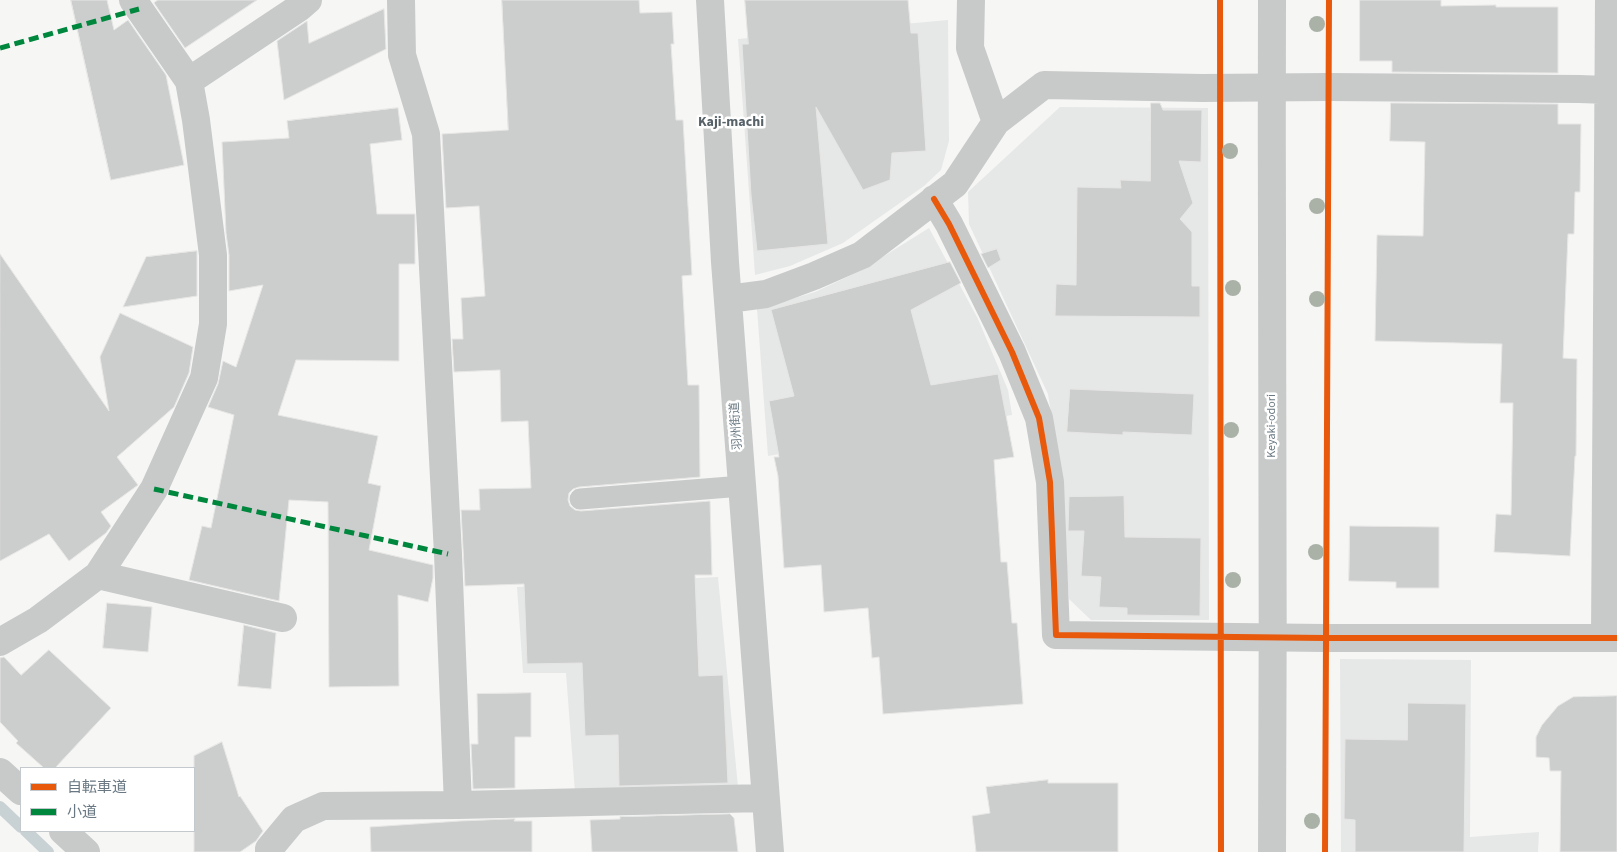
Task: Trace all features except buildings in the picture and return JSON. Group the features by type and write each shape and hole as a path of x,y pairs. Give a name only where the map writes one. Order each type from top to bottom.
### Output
{"street":[{"path":"0,642 38,620 98,575 154,489 204,378 214,324 213,255 196,120 189,81 133,0"},
{"path":"189,81 308,0"},
{"path":"401,0 402,55 426,134 448,554 458,805"},
{"name":"羽州街道","path":"710,0 728,299 770,852"},
{"path":"971,0 970,48 996,122"},
{"name":"Keyaki-odori","path":"1272,0 1274,637 1272,852"},
{"path":"934,199 949,224 1012,352 1039,418 1050,482 1056,635 1325,638 1611,638 1612,93 1609,0"},
{"path":"728,299 766,294 862,255 955,184 996,122 1044,85 1612,93"},
{"path":"98,575 283,618"},
{"path":"0,772 20,791"},
{"path":"269,852 269,849 294,819 323,806 765,798"},
{"path":"64,832 86,852"}],"lane":[{"path":"580,499 742,486"}],"shaded area":[{"path":"948,20 949,141 941,170 924,186 843,243 790,266 755,275 738,39"},
{"path":"1060,107 1208,108 1209,620 1091,620 1069,599 1059,464 1048,394 969,224 968,192"},
{"path":"929,228 978,319 1008,390 1012,415 768,456 757,309 815,292 860,271"},
{"path":"718,577 738,787 575,792 566,673 523,673 517,587"},
{"path":"1340,659 1471,660 1470,837 1539,832 1538,852 1341,852"}],"waterway":[{"path":"0,807 20,826"},
{"path":"27,832 48,852"}],"marked path":[{"path":"0,48 139,9"},
{"path":"154,489 448,554"}],"cycle path":[{"path":"1220,0 1221,852"},
{"path":"1325,852 1329,0"},
{"path":"934,199 949,224 1012,352 1039,418 1050,482 1056,635 1325,638 1617,638"}],"district":[{"name":"Kaji-machi","path":"731,123"}]}
